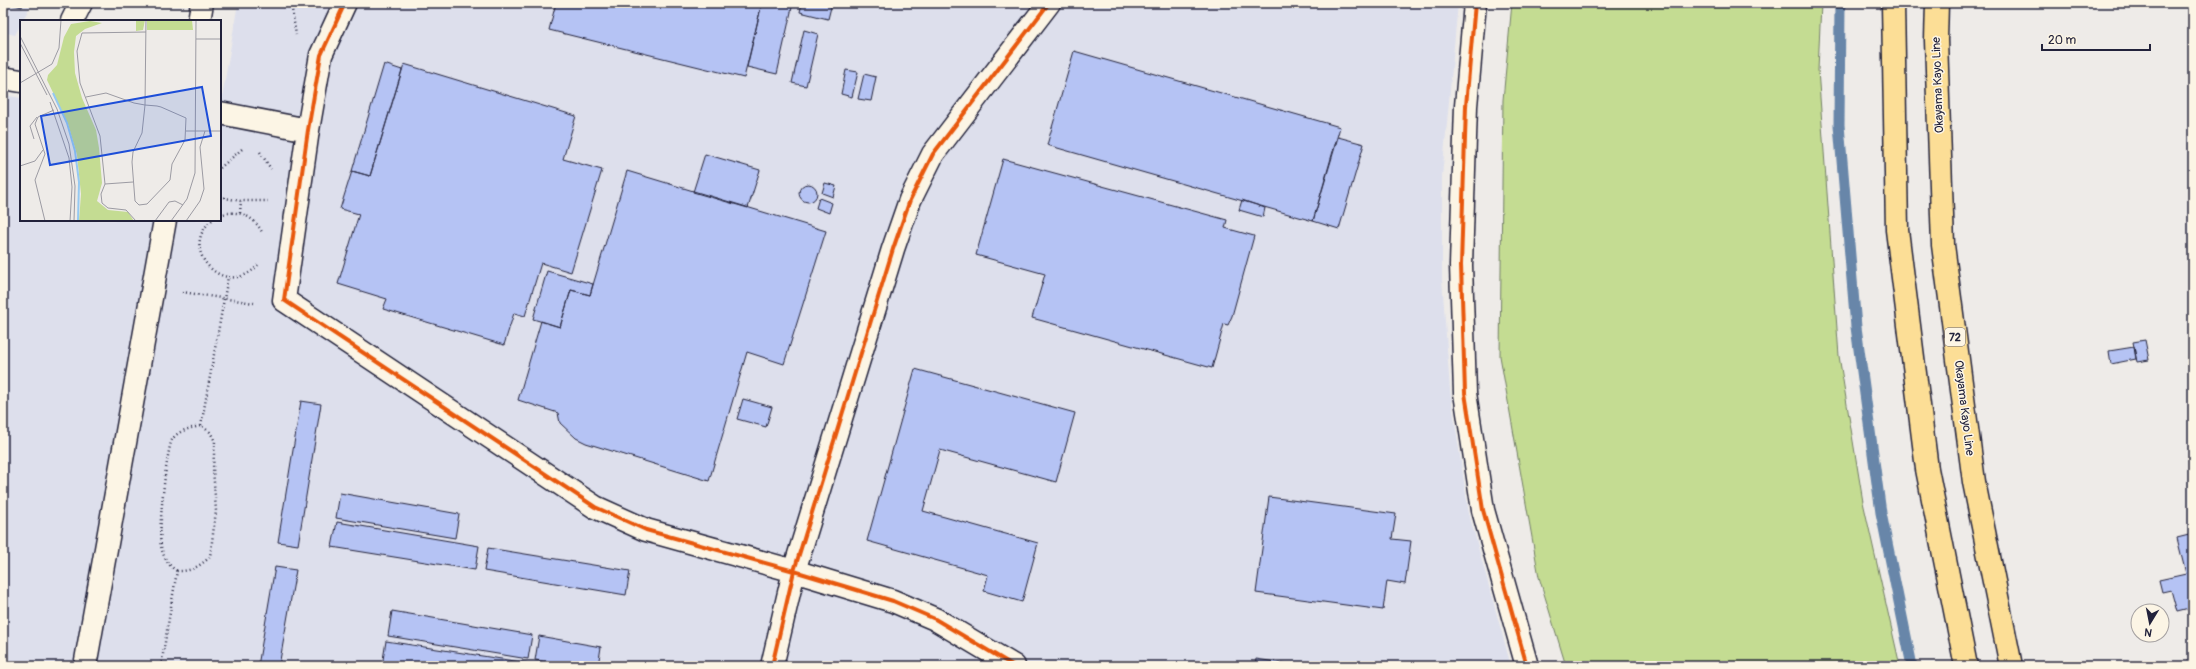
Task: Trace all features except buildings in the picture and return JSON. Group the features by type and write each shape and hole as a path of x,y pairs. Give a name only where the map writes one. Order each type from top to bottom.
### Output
{"main road":[{"path":"1893,3 1897,230 1927,469 1966,666"},
{"name":"Okayama Kayo Line","path":"1937,3 1936,40 1942,245 1974,482 2011,666"}],"street":[{"path":"72,20 81,3"},
{"path":"199,20 202,3"},
{"path":"346,3 321,55 308,130 284,300 595,507 646,530 794,571 893,601 935,618 1014,666"},
{"path":"772,666 794,571 893,249 910,200 933,154 1049,3"},
{"path":"1475,3 1466,106 1461,265 1465,393 1483,510 1526,666"},
{"path":"3,78 20,81"},
{"path":"221,113 308,130"},
{"path":"85,666 165,221"}],"path":[{"path":"221,167 242,149 247,148"},
{"path":"256,150 261,152 275,175"},
{"path":"221,197 241,201 272,201"},
{"path":"240,213 241,201"},
{"path":"221,215 229,212 240,213 258,224 263,235"},
{"path":"211,221 203,229 200,250 203,259 209,268 218,274 228,277 238,277 249,273 260,261"},
{"path":"201,426 228,277"},
{"path":"178,292 252,304 284,300"},
{"path":"201,426 210,432 215,441 213,468 216,511 210,557 200,566 184,572 177,571 166,560 161,548 159,534 167,459 172,440 179,433 189,428 201,426"},
{"path":"161,666 177,571"}],"shaded area":[{"path":"3,3 32,3 23,20 20,20 20,26 15,35 3,32"},
{"path":"238,3 1458,3 1442,177 1442,279 1450,390 1469,514 1511,666 3,666 3,95 20,98 20,221 221,221 221,104"}],"green space":[{"path":"1512,3 1821,3 1818,70 1839,356 1863,502 1900,666 1566,666 1539,577 1500,356 1503,100"}],"waterway":[{"path":"1840,3 1839,125 1856,327 1881,513 1912,666"}],"cycle path":[{"path":"345,3 321,55 308,130 284,300 595,507 646,530 794,571 893,601 935,619 1014,666"},
{"path":"772,666 794,571 893,249 910,200 933,154 1049,3"},
{"path":"1475,3 1466,106 1461,265 1465,393 1483,510 1527,666"}]}
